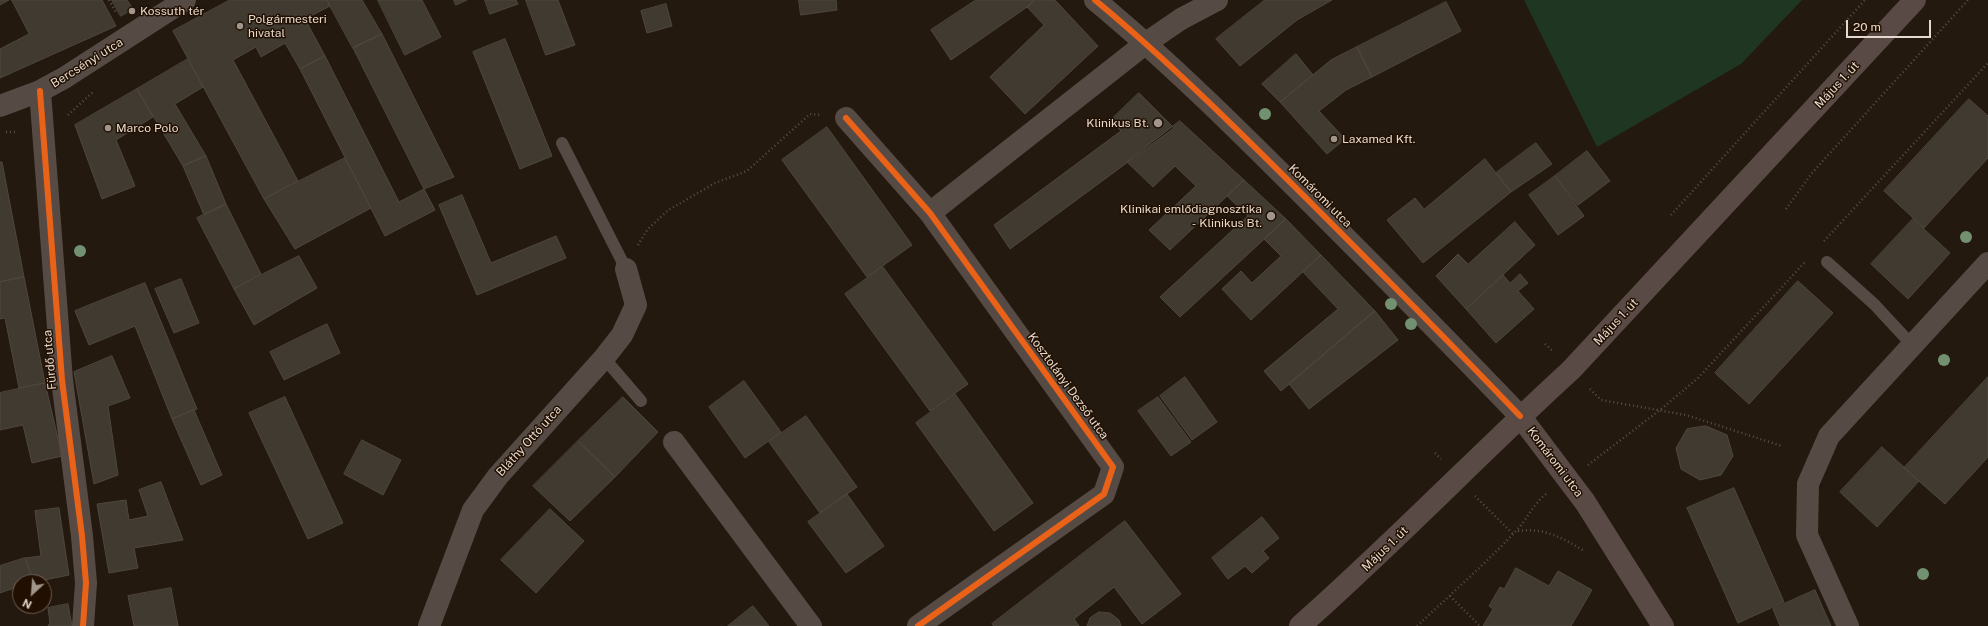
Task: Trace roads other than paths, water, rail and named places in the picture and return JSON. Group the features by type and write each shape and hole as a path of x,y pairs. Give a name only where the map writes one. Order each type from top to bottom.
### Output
{"main road":[{"name":"Május 1. út","path":"1300,626 1360,573 1520,416 1571,370 1915,0"},
{"name":"Komáromi utca","path":"1520,416 1585,502 1663,626"}],"street":[{"name":"Bercsényi utca","path":"0,106 40,91 64,78 185,0"},
{"name":"Komáromi utca","path":"1095,0 1146,43 1220,112 1468,360 1520,416"},
{"path":"930,214 1146,43 1181,19 1217,0"},
{"name":"Fürdő utca","path":"40,91 62,380 82,536 86,583 83,626"},
{"name":"Kosztolányi Dezső utca","path":"846,118 930,214 1113,467 1104,494 918,626"},
{"path":"1848,626 1807,535 1808,484 1829,436 1988,263"},
{"name":"Bláthy Ottó utca","path":"429,626 473,510 498,476 604,358 622,335 636,305 626,269"},
{"path":"674,442 811,626"}],"lane":[{"path":"562,143 626,269"},
{"path":"1827,262 1874,304 1912,345"},
{"path":"604,358 641,401"}],"place":[{"name":"Kossuth tér","path":"132,11"},
{"name":"Polgármesteri hivatal","path":"240,26"},
{"name":"Klinikus Bt.","path":"1158,123"},
{"name":"Marco Polo","path":"108,128"},
{"name":"Laxamed Kft.","path":"1334,139"},
{"name":"Klinikai emlődiagnosztika - Klinikus Bt.","path":"1271,216"}]}
